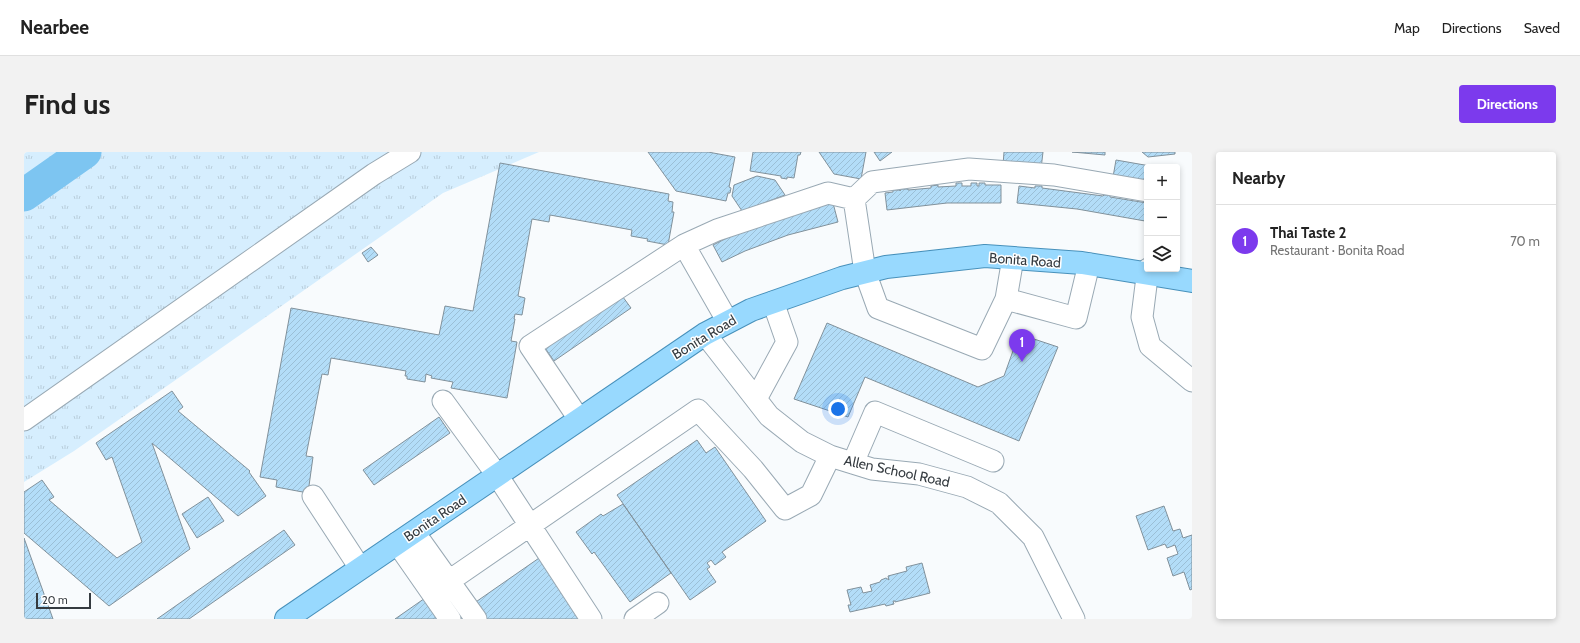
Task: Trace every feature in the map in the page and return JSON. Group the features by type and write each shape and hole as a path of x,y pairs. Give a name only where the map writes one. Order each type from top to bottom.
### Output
{"main road":[{"name":"Bonita Road","path":"286,619 705,334 751,310 842,278 886,267 985,256 1089,264 1144,271"},
{"name":"Bonita Road","path":"1148,272 1192,281"}],"street":[{"path":"24,420 374,174 410,152"},
{"path":"854,198 872,182 969,169 1054,176 1144,191"},
{"path":"579,419 530,346 684,245 717,230 828,193 854,198"},
{"path":"854,198 865,272 878,308 982,349 1006,299 1013,258"},
{"path":"684,245 728,322"},
{"path":"1006,299 1076,318 1089,264"},
{"path":"1148,272 1142,317 1150,346 1189,372"},
{"path":"756,399 787,342 773,302"},
{"name":"Allen School Road","path":"705,334 769,416 797,438 830,456 872,469 920,474 967,487 999,503 1033,537 1074,619"},
{"path":"443,401 497,475 591,619"},
{"path":"449,581 698,410 753,469 785,509 811,495 830,456"},
{"path":"853,463 875,412 993,461"},
{"path":"313,496 360,568"},
{"path":"406,538 449,581 476,619"},
{"path":"406,538 450,619"},
{"path":"635,619 658,603"}],"green space":[{"path":"24,152 539,152 443,193 74,451 24,482"}],"building":[{"path":"648,152 708,152 735,157 729,187 731,188 730,193 728,193 726,201 676,191"},
{"path":"753,152 801,152 800,155 798,155 794,178 787,177 787,179 781,178 781,176 750,171"},
{"path":"819,152 866,152 861,179 834,174"},
{"path":"874,152 892,152 880,161"},
{"path":"1004,152 1043,152 1041,169 1003,165"},
{"path":"1072,152 1105,152 1105,155"},
{"path":"1142,152 1175,152 1175,154 1148,157"},
{"path":"1116,160 1144,165 1144,182 1113,177"},
{"path":"500,163 669,194 668,201 673,202 672,212 674,212 668,245 631,236 632,230 550,215 549,222 532,219 518,296 525,298 522,315 515,314 514,319 511,341 517,342 507,398 451,388 453,382 431,378 432,376 426,374 425,382 407,379 407,376 405,376 406,371 331,358 328,375 322,374 306,456 313,457 308,493 276,487 277,480 260,477 291,308 439,335 445,306 473,311"},
{"path":"757,176 775,180 785,195 742,211 732,196 734,185"},
{"path":"956,183 962,183 962,186 971,186 971,183 977,183 977,186 979,186 979,183 985,183 985,185 1001,185 1001,203 947,203 887,210 885,193 893,192 893,190 900,191 901,189 908,190 931,188 931,186 938,185 938,187 956,186"},
{"path":"1019,186 1035,188 1035,186 1042,186 1042,188 1103,196 1110,195 1110,197 1144,203 1144,221 1077,209 1017,203"},
{"path":"833,203 838,222 788,235 745,251 722,262 713,245 737,233 806,210"},
{"path":"371,247 378,255 368,262 362,253"},
{"path":"620,293 631,308 554,361 543,345"},
{"path":"827,323 978,387 1004,376 1019,334 1058,347 1019,441 865,377 848,417 794,399"},
{"path":"172,391 183,407 178,411 250,471 249,472 266,496 238,516 152,443 190,549 109,606 24,533 24,492 42,480 54,497 49,500 117,558 142,542 112,457 106,460 96,443"},
{"path":"439,417 450,433 374,485 363,470"},
{"path":"697,440 706,453 715,447 766,521 722,552 726,557 715,565 711,560 707,563 710,567 707,569 716,582 690,600 617,495"},
{"path":"208,497 224,521 197,538 182,514"},
{"path":"623,504 671,573 630,602 594,552 592,554 576,532 601,514 603,516"},
{"path":"1164,506 1173,531 1180,529 1183,538 1192,535 1192,589 1190,590 1184,572 1173,576 1167,558 1178,554 1175,545 1167,548 1165,544 1148,550 1136,516"},
{"path":"284,530 295,545 189,619 157,619"},
{"path":"24,538 53,619 24,619"},
{"path":"542,556 586,619 480,619 470,606"},
{"path":"922,563 930,593 895,602 893,601 894,604 886,606 885,604 850,612 848,605 851,605 847,590 861,587 863,593 872,591 870,585 880,582 886,578 889,580 888,576 907,571 906,567"},
{"path":"428,596 452,619 395,619"}],"waterway":[{"path":"24,195 85,152"}],"place":[{"name":"Thai Taste 2","path":"1022,362"}]}
